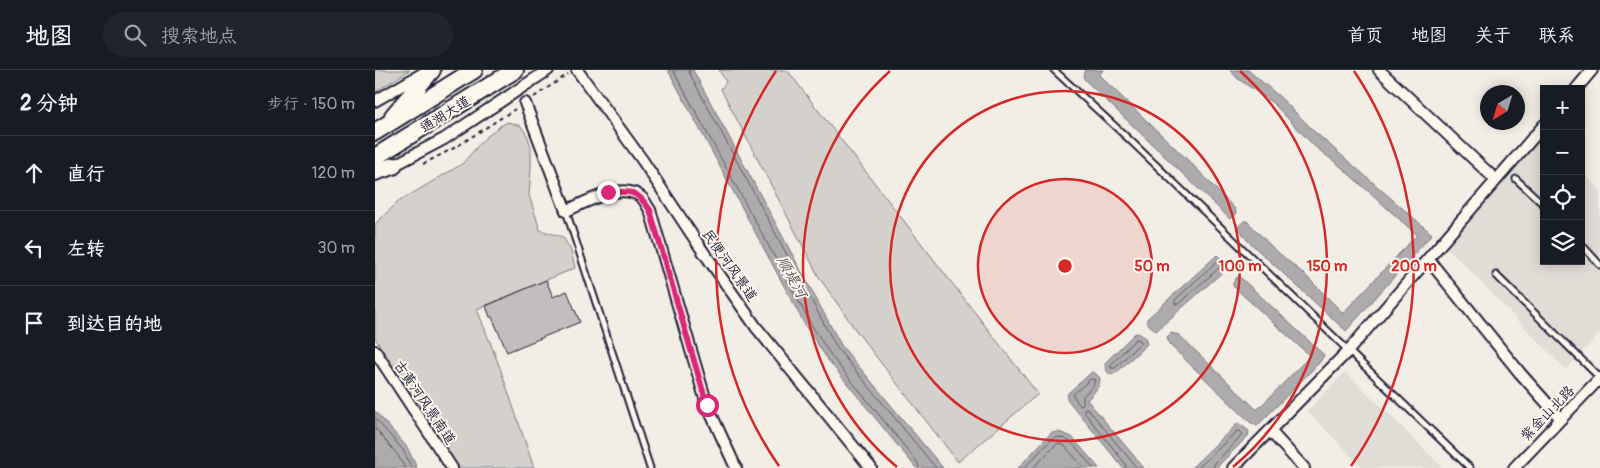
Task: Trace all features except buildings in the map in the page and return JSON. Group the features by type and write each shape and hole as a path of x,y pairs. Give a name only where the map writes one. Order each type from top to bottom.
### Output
{"main road":[{"path":"380,129 433,70"},
{"name":"通湖大道","path":"380,129 474,70"},
{"name":"通湖大道","path":"375,157 489,78 515,70"},
{"path":"375,174 393,166"}],"street":[{"path":"375,102 428,70"},
{"path":"393,166 443,139 549,70"},
{"name":"民便河风景道","path":"577,70 643,160 700,247 756,327 871,468"},
{"path":"1379,70 1496,180"},
{"path":"1579,85 1592,70"},
{"path":"525,103 566,211 608,192 631,192 641,197 650,210 707,405 736,468"},
{"path":"1233,468 1348,351 1540,130"},
{"path":"1428,259 1520,373 1561,419"},
{"name":"古黄河风景南道","path":"375,351 452,468"},
{"name":"紫金山北路","path":"1514,468 1600,378"},
{"path":"1270,431 1304,468"}],"lane":[{"path":"1054,70 1132,142 1470,468"},
{"path":"1516,179 1540,201"},
{"path":"566,211 650,468"},
{"path":"1585,248 1600,265"},
{"path":"1496,275 1600,378"}],"shaded area":[{"path":"375,70 410,70 375,92"},
{"path":"719,70 787,70 1038,394 958,462 857,332 819,277 721,89 726,82"},
{"path":"508,122 521,126 527,135 531,147 529,195 540,230 563,237 571,251 575,268 477,309 500,368 534,468 459,468 375,338 375,224 398,202 462,164 484,139"},
{"path":"1540,139 1540,265 1585,265 1585,174 1600,190 1600,333 1566,370 1445,245"},
{"path":"1345,372 1443,468 1363,468 1307,411"}],"water":[{"name":"顺堤河","path":"668,70 693,70 841,345 943,468 916,468 828,360 806,327"},
{"path":"1085,70 1103,70 1099,75 1192,164 1235,209 1236,213 1230,219 1085,80 1083,76"},
{"path":"1230,70 1248,70 1281,98 1316,133 1432,234 1346,331 1247,240 1238,227 1244,221 1247,221 1274,249 1304,274 1343,313 1417,235 1340,166 1314,146 1274,104 1237,78"},
{"path":"1217,255 1228,266 1226,269 1156,331 1147,323 1147,319"},
{"path":"1237,277 1241,278 1324,355 1320,362 1257,426 1250,422 1169,344 1167,337 1171,333 1179,335 1258,409 1310,356 1233,286"},
{"path":"1138,333 1145,337 1147,344 1117,372 1112,375 1110,374 1105,367 1105,363 1134,334"},
{"path":"1092,372 1100,378 1100,382 1087,400 1144,468 1123,468 1067,399 1068,393"},
{"path":"375,411 407,447 417,468 375,468"},
{"path":"1238,423 1249,431 1248,436 1216,468 1191,468"},
{"path":"1059,432 1072,437 1099,468 1018,468 1051,433"}],"route":[{"path":"608,192 631,192 641,197 650,210 707,405"}]}
